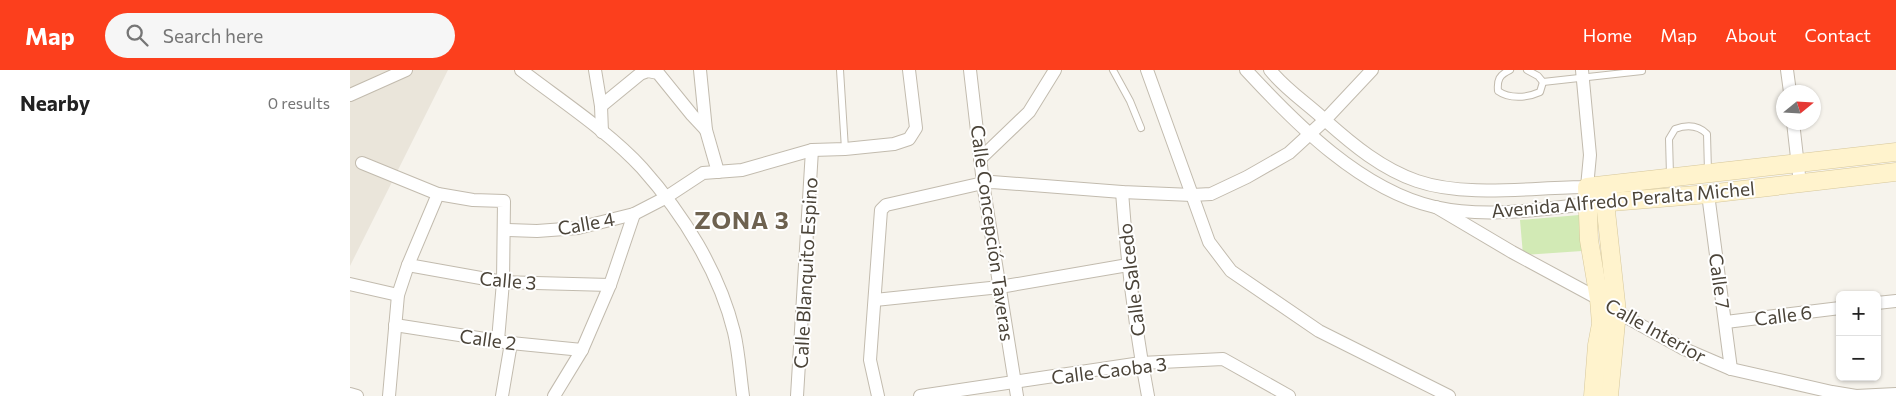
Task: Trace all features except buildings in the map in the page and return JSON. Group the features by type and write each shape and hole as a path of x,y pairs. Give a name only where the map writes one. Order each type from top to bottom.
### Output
{"main road":[{"name":"Avenida Alfredo Peralta Michel","path":"1596,195 1670,178 1896,152"},
{"name":"Avenida Alfredo Peralta Michel","path":"1596,195 1708,194 1896,172"},
{"path":"1593,396 1601,324 1599,299 1589,240 1596,195"},
{"path":"1596,195 1617,312 1609,396"}],"street":[{"path":"350,96 406,70"},
{"path":"521,70 602,132 641,168 685,222 722,296 734,332 743,396"},
{"path":"595,70 601,106 602,132"},
{"path":"700,70 706,130 718,172"},
{"name":"Calle 4","path":"504,230 536,231 578,228 634,214 665,198 703,173 742,170 812,150 894,144 909,139 916,128 909,70"},
{"name":"Calle Concepción Taveras","path":"970,70 983,182 1017,396"},
{"path":"980,159 1029,112 1055,70"},
{"path":"1147,70 1209,242 1231,272 1319,330 1449,396"},
{"name":"Avenida Alfredo Peralta Michel","path":"1246,70 1274,100 1355,170 1389,189 1436,207 1469,211 1502,211 1596,195"},
{"name":"Avenida Alfredo Peralta Michel","path":"1270,70 1280,83 1344,138 1390,170 1417,181 1444,188 1596,195"},
{"path":"878,396 870,360 883,207 886,205 983,182 1122,192 1211,194 1247,177 1289,153 1325,120 1372,70"},
{"path":"1787,70 1789,85"},
{"path":"601,106 640,74 648,71 658,73 706,130"},
{"path":"1582,74 1596,195"},
{"path":"1794,130 1800,184"},
{"name":"Calle Blanquito Espino","path":"797,396 812,150"},
{"path":"362,163 438,194 473,200 504,201 503,282 498,340"},
{"name":"Calle Salcedo","path":"1122,192 1128,265 1141,363 1148,396"},
{"path":"388,396 398,295 408,265 438,194"},
{"name":"Calle 7","path":"1708,194 1731,369"},
{"name":"Calle Interior","path":"1436,207 1682,348 1731,369 1856,396 1896,394"},
{"path":"554,396 582,350 610,285 634,214"},
{"name":"Calle 3","path":"408,265 503,282 610,285"},
{"path":"875,300 1000,287 1128,265"},
{"path":"350,284 398,295"},
{"path":"1881,303 1896,301"},
{"name":"Calle 6","path":"1726,322 1836,308"},
{"name":"Calle 2","path":"395,325 511,343 582,350"},
{"path":"502,396 511,343"},
{"name":"Calle Caoba 3","path":"920,396 1141,363 1223,359 1289,396"},
{"path":"350,394 357,396"}],"lane":[{"path":"840,70 845,149"},
{"path":"1113,70 1130,101 1140,128"},
{"path":"1510,70 1502,74 1497,83 1498,91 1504,96 1515,97 1536,94 1540,92 1543,82"},
{"path":"1527,70 1538,76 1543,82"},
{"path":"1543,82 1582,74 1642,71"},
{"path":"1670,178 1669,139 1675,129 1678,128 1693,127 1702,130 1706,134 1708,173"}],"shaded area":[{"path":"350,70 448,70 350,266"}],"green space":[{"path":"1579,215 1582,251 1523,255 1520,220"}],"district":[{"name":"ZONA 3","path":"742,219"}]}
